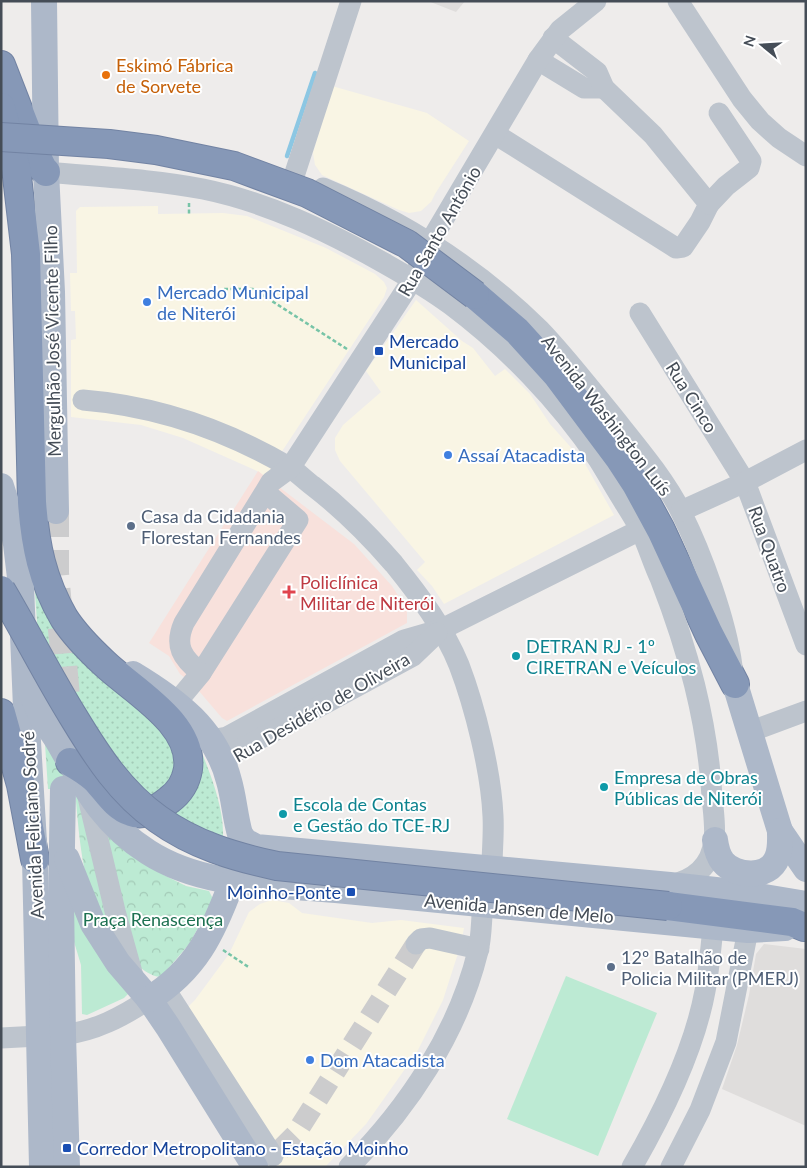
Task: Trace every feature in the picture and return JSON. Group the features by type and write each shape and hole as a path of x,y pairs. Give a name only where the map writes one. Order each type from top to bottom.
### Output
{"highway":[{"path":"1,65 36,155 46,172"},
{"path":"1,107 16,168 26,254 32,502 34,533 40,564 50,589 70,627 104,664 157,707 176,728 186,748 189,763 187,776 180,790 170,800 155,810 141,814 130,812 118,805 96,780 80,767 70,762"},
{"path":"1,137 109,144 156,150 234,166 307,193 407,244 475,295 517,331 557,375 619,458 636,484 661,530 709,634 735,684"},
{"path":"1,590 64,702 106,769 129,794 157,819 212,848 238,857 277,866 669,895 792,922 805,920"},
{"path":"1,714 20,785 35,859"}],"main road":[{"path":"44,1 46,172"},
{"name":"Mergulhão José Vicente Filho","path":"46,172 52,292 56,511"},
{"name":"Avenida Feliciano Sodré","path":"1,486 10,514 20,568 35,859 51,1035 67,1167"},
{"path":"88,647 144,680 189,713 211,740 223,764"},
{"name":"Avenida Jansen de Melo","path":"25,679 43,718 70,762 75,791 148,852 184,869 208,877 232,882 337,890 748,930 805,920"},
{"name":"Avenida Washington Luís","path":"735,684 780,831 806,869"},
{"name":"Avenida Jansen de Melo","path":"223,764 229,779 238,829 242,838 249,844 265,848 492,868 669,895"},
{"path":"51,1035 62,846 75,791"},
{"path":"714,840 719,856 732,870 743,873 761,872 776,860 780,847 780,831"},
{"path":"62,846 93,924 118,963 150,991 168,1027 270,1160"},
{"path":"337,890 324,876 323,869 328,859 340,854"},
{"path":"150,991 183,974 202,950 213,930 232,882"},
{"name":"Avenida Feliciano Sodré","path":"42,1167 51,1035"}],"street":[{"path":"294,176 351,1"},
{"name":"Rua Santo Antônio","path":"201,673 187,659 180,648 179,634 184,623 271,482 290,468 413,279 430,242 538,60 553,38 596,1"},
{"path":"678,1 742,100 760,121 779,138 806,156"},
{"path":"553,38 597,72 604,88 653,135 709,204"},
{"path":"538,60 584,88 604,88"},
{"path":"495,134 676,248 683,247 700,222 709,204 726,186 749,168 751,161 718,113"},
{"name":"Avenida Washington Luís","path":"46,131 191,144 257,161 359,203 430,242 506,298 573,367 657,474 681,511 704,566 716,602 726,636 735,684"},
{"name":"Avenida Washington Luís","path":"46,172 152,181 202,189 248,201 324,231 413,279 451,304 489,336 541,388 574,426 598,459 640,530 676,620 692,671 702,714 714,840 710,855 696,875 682,882 669,895"},
{"name":"Rua Cinco","path":"640,313 745,482"},
{"path":"83,400 111,402 175,416 222,434 290,468 330,499 366,531 410,584 442,629 459,666 474,715 485,762 493,815 492,868"},
{"path":"681,511 745,482 806,450"},
{"name":"Rua Quatro","path":"745,482 806,645"},
{"path":"176,703 201,673 298,520 265,492"},
{"name":"Rua Desidério de Oliveira","path":"211,740 227,737 404,640 442,629 640,530"},
{"name":"Rua Desidério de Oliveira","path":"223,764 235,752 413,656 442,629"},
{"path":"749,732 806,711"},
{"path":"1,1038 82,1031 127,1014 150,991 115,911 75,791"},
{"path":"349,1167 374,1141 438,1052 467,991 479,949 482,905"},
{"path":"632,1167 668,1100 690,1042 704,993 712,927"},
{"path":"671,1167 700,1110 726,1042 748,930"},
{"path":"416,944 420,939 430,938 479,949"}],"path":[{"path":"224,289 253,289 361,358"},
{"path":"239,961 250,968"}],"shaded area":[{"path":"428,1 465,1 456,12"},
{"path":"332,86 427,113 469,141 431,202 421,211 409,213 399,210 322,175 315,165 313,153"},
{"path":"158,206 158,214 223,213 247,216 326,248 375,274 384,282 387,288 384,297 265,477 257,471 183,438 141,425 71,417 71,340 76,339 75,311 71,311 70,273 77,273 76,211 80,207"},
{"name":"Assaí Atacadista","path":"416,300 462,341 473,348 495,376 505,369 530,394 550,424 584,462 614,515 444,604 432,586 417,570 425,562 340,461 335,450 335,438 343,425 381,392 366,371"},
{"name":"Policlínica Militar de Niterói","path":"258,471 354,544 392,586 407,609 407,623 227,721 222,718 193,684 180,674 169,656 149,643"},
{"name":"Dom Atacadista","path":"272,900 289,903 302,913 372,923 401,920 464,928 461,944 443,1000 417,1052 366,1124 325,1167 269,1167 176,1019 195,1000 229,954 249,912 260,904"},
{"path":"764,944 806,949 806,1126 722,1089 737,1045 749,995 756,954"}],"green space":[{"path":"34,579 173,737 180,776 153,799 119,792 38,636"},
{"name":"Praça Renascença","path":"45,744 164,875 186,886 209,891 213,899 190,943 161,977 141,968 132,959 105,924 96,906 82,857 75,790 48,789"},
{"path":"199,746 219,802 223,825 223,839 218,859 169,816 186,804 197,784"},
{"path":"74,899 128,994 124,998 87,1015 82,1014 81,965 72,935"},
{"path":"566,976 657,1013 598,1156 507,1119"}],"waterway":[{"path":"287,156 315,73"}],"tunnel":[{"path":"56,511 56,573 67,697 66,711"},
{"path":"280,1150 295,1135 416,944"}],"place":[{"name":"Eskimó Fábrica de Sorvete","path":"106,75"},
{"name":"Mercado Municipal de Niterói","path":"147,302"},
{"name":"Mercado Municipal","path":"379,351"},
{"name":"Assaí Atacadista","path":"448,455"},
{"name":"Casa da Cidadania Florestan Fernandes","path":"131,526"},
{"name":"Policlínica Militar de Niterói","path":"289,592"},
{"name":"DETRAN RJ - 1º CIRETRAN e Veículos","path":"516,656"},
{"name":"Empresa de Obras Públicas de Niterói","path":"604,787"},
{"name":"Escola de Contas e Gestão do TCE-RJ","path":"283,814"},
{"name":"Moinho-Ponte","path":"351,892"},
{"name":"12º Batalhão de Policia Militar (PMERJ)","path":"611,967"},
{"name":"Dom Atacadista","path":"310,1060"},
{"name":"Corredor Metropolitano - Estação Moinho","path":"67,1148"}]}
